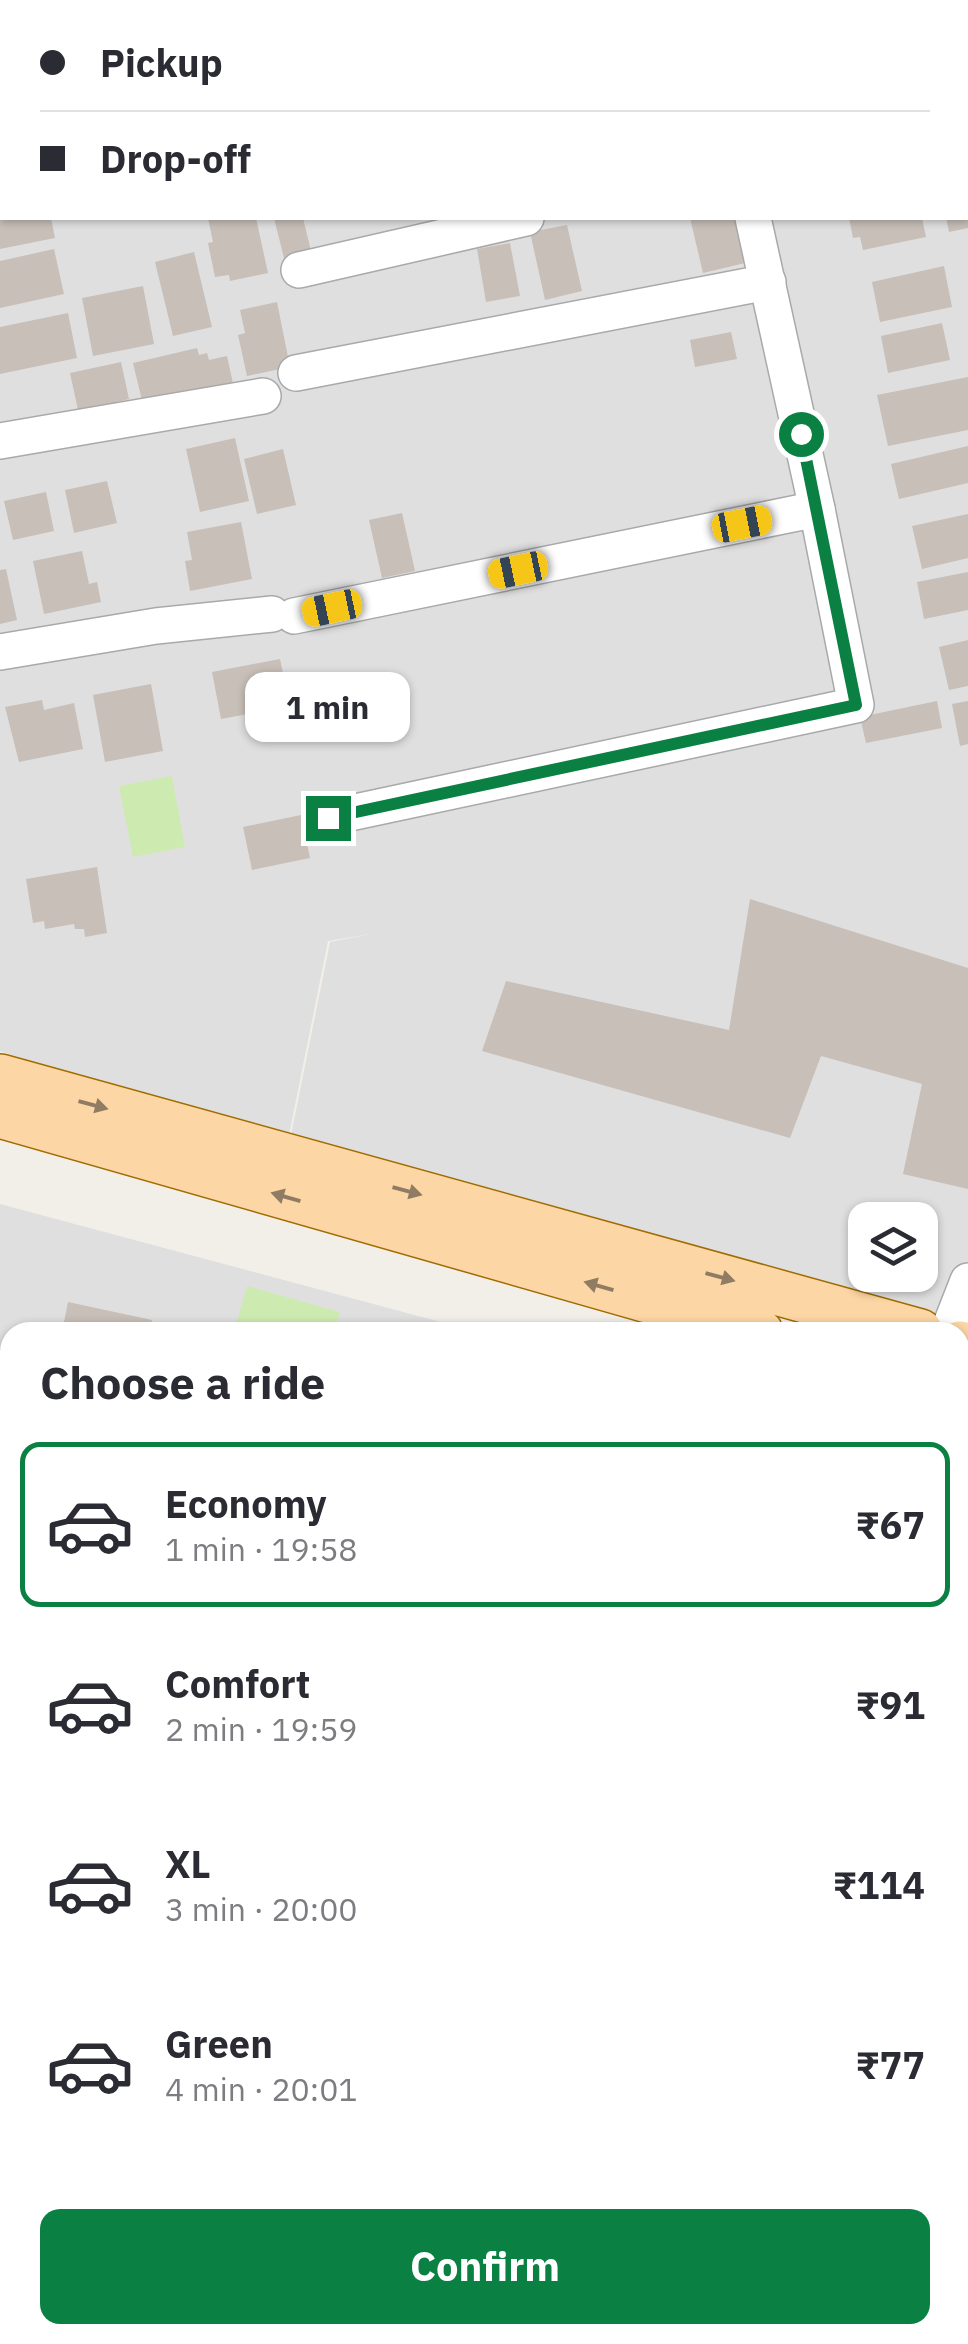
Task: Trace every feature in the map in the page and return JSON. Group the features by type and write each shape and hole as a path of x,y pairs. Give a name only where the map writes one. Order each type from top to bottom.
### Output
{"main road":[{"path":"0,1077 884,1322"},
{"path":"0,1115 725,1322"}],"street":[{"path":"299,270 517,220"},
{"path":"328,818 856,705 753,220"},
{"path":"296,373 768,282"},
{"path":"0,441 263,396"},
{"path":"0,652 156,626 283,615 817,510"},
{"path":"952,1322 968,1281"}],"shaded area":[{"path":"0,220 968,220 968,1322 932,1322 289,1145 330,942 371,934 328,941 287,1145 0,1051"},
{"path":"0,1204 441,1322 0,1322"}],"green space":[{"path":"172,776 185,847 133,857 119,786"},
{"path":"247,1286 340,1312 337,1322 237,1322"}],"building":[{"path":"0,220 51,220 55,238 0,249"},
{"path":"208,220 256,220 268,273 230,281 229,275 215,277 208,243 213,242"},
{"path":"274,220 303,220 312,255 285,262"},
{"path":"690,220 735,220 745,263 703,273"},
{"path":"849,220 922,220 926,237 863,250 860,237 853,238"},
{"path":"946,220 968,220 968,228 949,232"},
{"path":"567,225 582,291 545,300 530,232"},
{"path":"510,243 520,296 486,302 477,249"},
{"path":"54,249 64,294 0,308 0,261"},
{"path":"194,252 212,327 173,336 155,262"},
{"path":"944,266 952,307 880,322 872,282"},
{"path":"143,286 154,344 93,356 82,298"},
{"path":"277,302 290,367 247,376 238,335 245,333 240,310"},
{"path":"68,313 77,358 0,374 0,327"},
{"path":"942,323 950,360 888,373 881,336"},
{"path":"731,332 737,359 695,367 690,340"},
{"path":"197,348 199,355 207,353 209,360 227,356 234,388 144,409 133,363"},
{"path":"121,362 129,399 117,402 119,415 81,424 70,373"},
{"path":"968,377 968,430 888,446 877,395"},
{"path":"235,438 249,501 200,512 186,449"},
{"path":"968,446 968,483 899,499 891,464"},
{"path":"283,449 296,505 257,514 244,459"},
{"path":"107,481 117,523 74,533 65,490"},
{"path":"46,492 54,531 13,540 4,501"},
{"path":"402,513 415,571 382,578 369,520"},
{"path":"968,514 968,558 922,569 912,526"},
{"path":"241,522 252,579 190,591 185,561 192,560 187,532"},
{"path":"82,551 89,584 97,582 101,602 44,614 33,561"},
{"path":"6,569 17,620 0,624 0,570"},
{"path":"968,572 968,610 924,619 917,582"},
{"path":"968,640 968,686 949,690 939,647"},
{"path":"280,659 290,706 221,719 212,672"},
{"path":"151,684 163,751 105,762 93,695"},
{"path":"42,700 44,710 74,703 83,749 19,762 5,707"},
{"path":"937,701 942,728 866,743 860,717"},
{"path":"968,701 968,744 960,746 952,704"},
{"path":"301,815 310,858 252,870 243,827"},
{"path":"97,867 107,933 85,937 84,929 75,929 74,924 45,929 44,921 33,923 26,879"},
{"path":"750,899 968,968 968,1189 903,1174 922,1084 821,1056 790,1138 482,1051 506,981 729,1030"},
{"path":"68,1302 152,1320 152,1322 64,1322"}],"route":[{"path":"328,818 856,705 801,434"}]}
